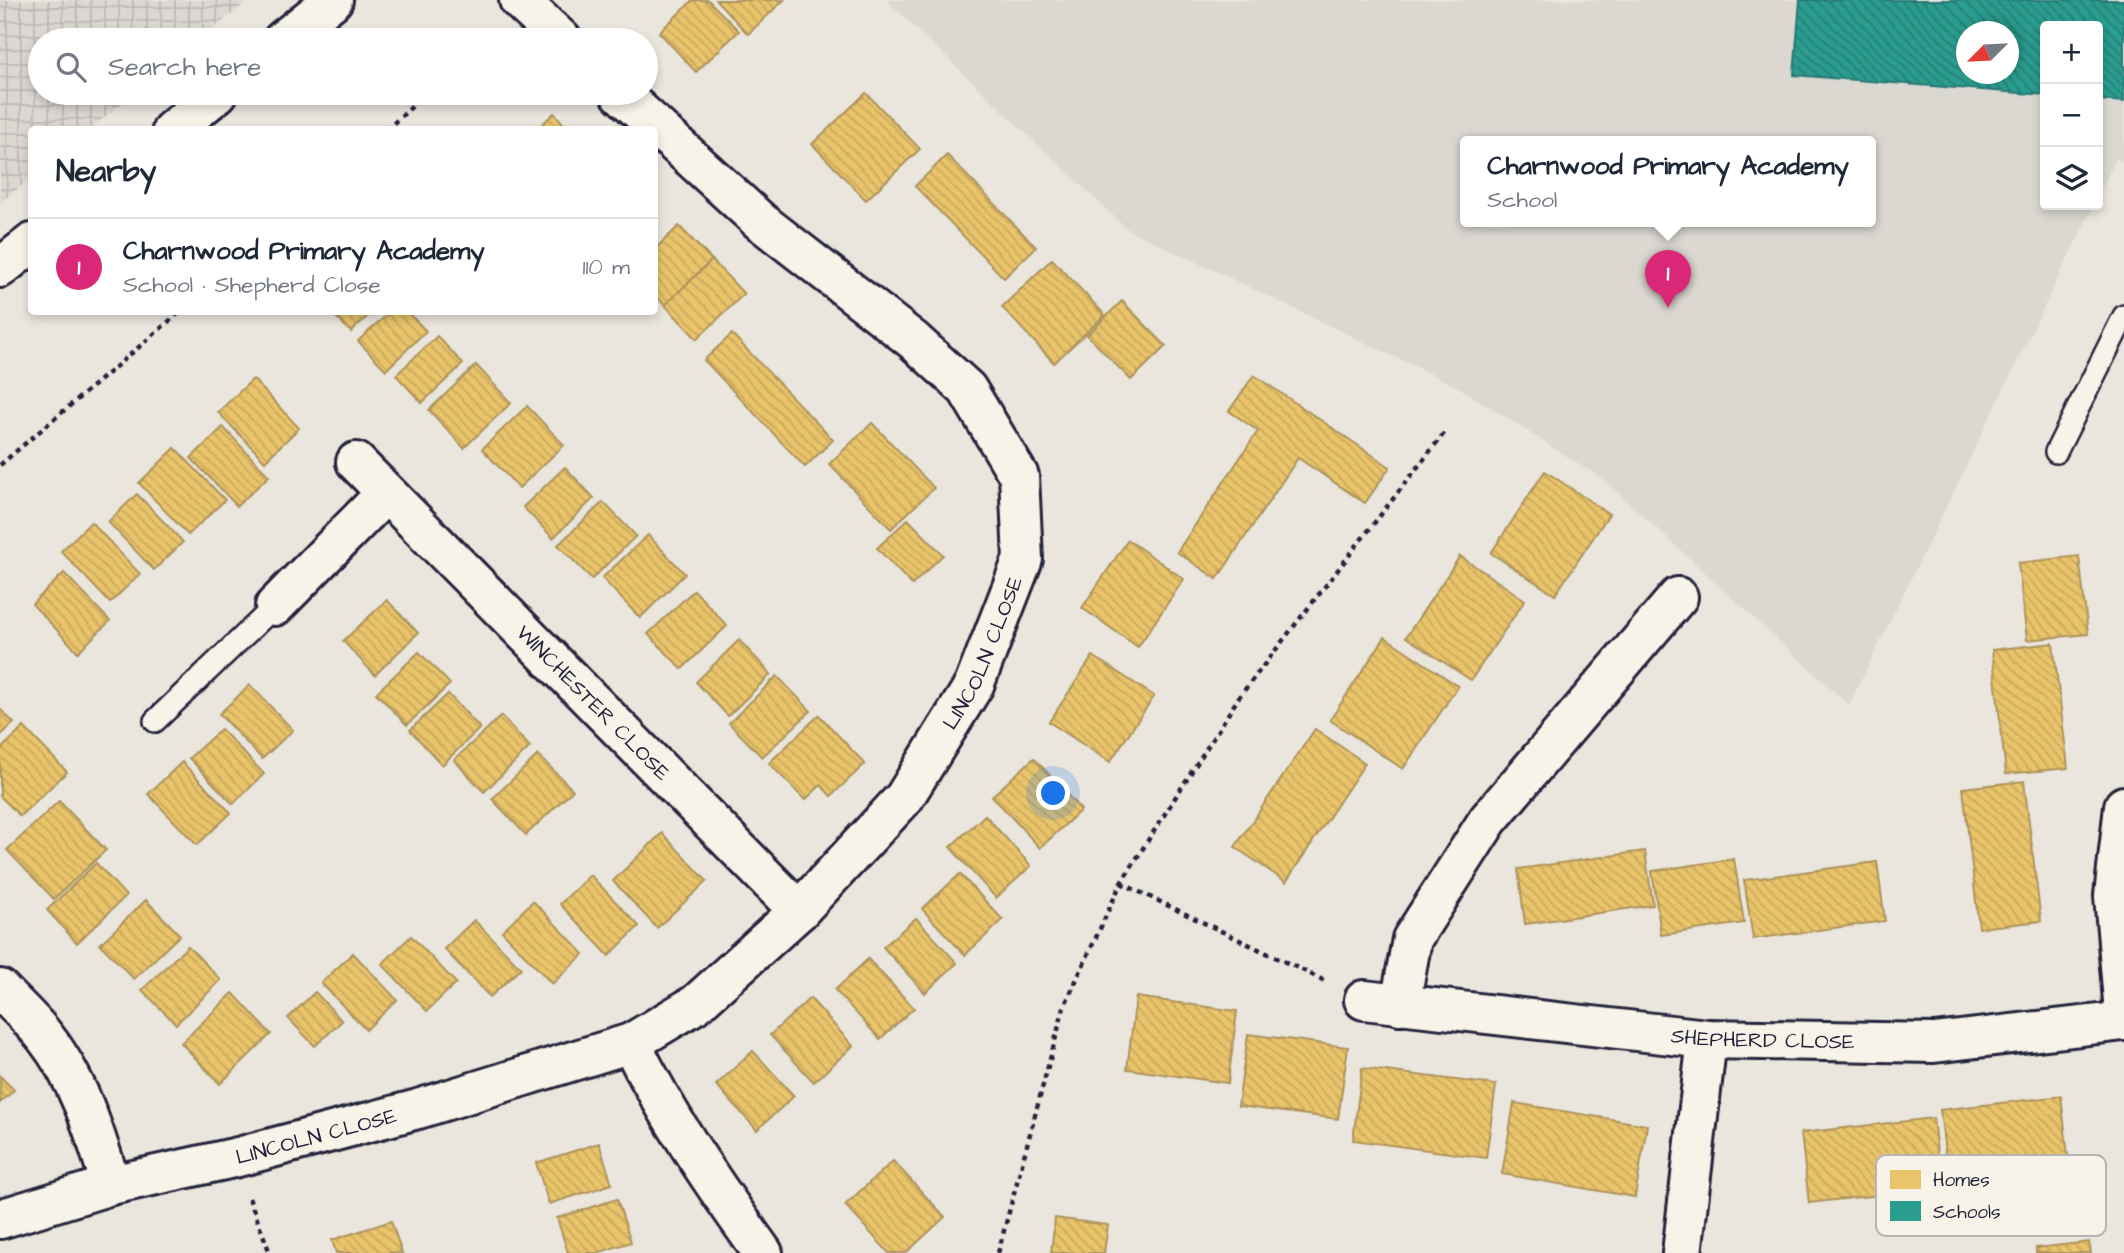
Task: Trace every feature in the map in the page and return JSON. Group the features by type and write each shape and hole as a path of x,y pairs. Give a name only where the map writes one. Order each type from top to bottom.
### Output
{"main road":[{"path":"298,28 333,0"},
{"path":"519,0 549,28"},
{"path":"177,126 203,105"},
{"name":"LINCOLN CLOSE","path":"633,105 656,126"},
{"name":"LINCOLN CLOSE","path":"0,1219 111,1185 238,1157 418,1109 631,1043 696,1004 799,911 904,797 974,685 1023,559 1018,476 967,389 913,340 760,221 658,128"},
{"path":"0,268 28,246"},
{"name":"WINCHESTER CLOSE","path":"356,462 799,911"},
{"path":"275,606 386,493"},
{"path":"1382,1002 1412,939 1488,820 1678,597"},
{"path":"2124,806 2114,896 2124,1013"},
{"path":"0,989 44,1036 68,1072 92,1125 111,1185"},
{"name":"SHEPHERD CLOSE","path":"1382,1002 1707,1040 1934,1043 2124,1021"},
{"path":"1682,1253 1707,1040"},
{"path":"631,1043 659,1100 703,1170 763,1253"}],"lane":[{"path":"2056,452 2124,316"},
{"path":"155,722 275,606"}],"path":[{"path":"390,126 414,105"},
{"path":"0,465 176,315"},
{"path":"998,1253 1064,1007 1121,883 1239,696 1445,432"},
{"path":"1121,883 1382,1002"},
{"path":"238,1157 253,1210 270,1253"}],"shaded area":[{"path":"0,0 249,0 215,28 28,28 28,105 120,105 94,126 28,126 28,180 0,203"},
{"path":"886,0 2124,0 2124,162 2116,159 2103,186 2103,21 2040,21 2040,210 2092,210 1849,705 1604,480 1458,387 1127,229"}],"building: Homes":[{"path":"693,0 708,0 739,31 696,72 659,32"},
{"path":"716,0 784,0 748,34"},
{"path":"866,93 920,149 866,200 812,144"},
{"path":"554,113 565,126 540,126"},
{"path":"947,155 1036,247 1004,278 915,186"},
{"path":"679,226 712,260 665,305 658,298 658,246"},
{"path":"1052,259 1105,315 1054,363 1002,307"},
{"path":"712,260 744,294 697,339 665,305"},
{"path":"1122,301 1166,346 1131,380 1087,335"},
{"path":"334,315 369,315 351,332"},
{"path":"387,315 411,315 426,331 386,370 358,341"},
{"path":"732,334 833,440 805,467 704,360"},
{"path":"437,336 463,364 422,403 396,375"},
{"path":"476,365 511,403 464,448 429,410"},
{"path":"1254,375 1390,467 1365,503 1298,458 1217,579 1177,552 1258,431 1229,411"},
{"path":"253,379 299,428 265,461 218,412"},
{"path":"527,406 564,445 519,488 482,449"},
{"path":"872,423 934,488 891,529 829,464"},
{"path":"223,427 269,476 237,506 191,458"},
{"path":"175,448 225,500 188,535 139,483"},
{"path":"565,467 594,498 553,538 523,507"},
{"path":"1545,471 1609,514 1555,595 1491,553"},
{"path":"137,494 183,542 154,570 108,522"},
{"path":"603,502 636,536 592,579 558,545"},
{"path":"908,519 943,555 912,585 877,548"},
{"path":"91,522 140,574 110,603 61,551"},
{"path":"648,535 685,574 640,618 602,578"},
{"path":"1128,540 1184,579 1138,647 1082,608"},
{"path":"1460,556 1525,600 1471,680 1406,637"},
{"path":"2079,556 2088,634 2027,640 2018,563"},
{"path":"64,573 110,621 78,652 32,604"},
{"path":"694,590 727,626 682,669 648,634"},
{"path":"387,600 418,633 375,675 343,641"},
{"path":"1385,637 1458,686 1403,769 1330,720"},
{"path":"739,640 771,674 728,716 696,682"},
{"path":"2053,643 2068,768 2006,774 1992,650"},
{"path":"419,652 450,684 407,725 376,693"},
{"path":"1093,656 1154,696 1110,762 1049,722"},
{"path":"777,676 811,711 762,757 729,723"},
{"path":"250,685 293,730 262,759 219,714"},
{"path":"448,694 480,728 442,765 410,730"},
{"path":"0,709 14,723 0,736"},
{"path":"819,715 865,764 831,796 821,785 805,800 769,763"},
{"path":"501,716 530,747 484,792 454,760"},
{"path":"24,727 67,772 20,816 0,796 0,750"},
{"path":"221,729 264,774 233,804 189,758"},
{"path":"1315,729 1365,763 1286,882 1235,847"},
{"path":"538,755 573,790 526,835 492,799"},
{"path":"1034,758 1081,810 1040,848 992,796"},
{"path":"182,762 231,813 197,845 148,794"},
{"path":"2024,781 2041,921 1979,928 1963,788"},
{"path":"59,801 106,850 54,899 7,850"},
{"path":"985,815 1031,866 996,898 950,847"},
{"path":"662,833 707,881 657,928 613,881"},
{"path":"1645,851 1653,905 1525,924 1518,869"},
{"path":"1734,859 1744,923 1661,935 1652,871"},
{"path":"1877,862 1885,921 1753,939 1744,880"},
{"path":"96,863 126,896 77,943 47,910"},
{"path":"960,874 1003,920 965,955 922,909"},
{"path":"590,875 639,926 609,956 560,904"},
{"path":"146,900 180,935 134,979 100,944"},
{"path":"533,901 584,954 552,984 502,931"},
{"path":"916,918 957,963 925,993 883,947"},
{"path":"474,920 521,968 490,997 444,949"},
{"path":"411,936 456,983 427,1011 382,964"},
{"path":"188,946 221,980 176,1024 142,990"},
{"path":"353,953 397,1000 366,1030 321,983"},
{"path":"868,959 914,1008 880,1039 835,990"},
{"path":"315,992 342,1021 315,1046 288,1018"},
{"path":"233,993 271,1034 220,1084 181,1043"},
{"path":"1136,997 1237,1011 1228,1083 1127,1069"},
{"path":"810,998 853,1046 814,1082 770,1035"},
{"path":"1248,1034 1348,1047 1338,1119 1238,1106"},
{"path":"753,1051 794,1096 757,1130 716,1085"},
{"path":"1362,1068 1496,1085 1486,1158 1353,1140"},
{"path":"0,1076 14,1090 0,1103"},
{"path":"2061,1096 2068,1155 1945,1155 1940,1110"},
{"path":"1514,1103 1647,1125 1635,1197 1502,1174"},
{"path":"1933,1118 1937,1155 1876,1155 1876,1195 1809,1203 1801,1133"},
{"path":"599,1143 612,1184 549,1204 536,1163"},
{"path":"893,1161 945,1217 906,1253 889,1253 845,1205"},
{"path":"617,1199 631,1242 597,1253 568,1253 557,1218"},
{"path":"1055,1218 1108,1225 1104,1253 1051,1253"},
{"path":"391,1221 402,1253 336,1253 332,1240"},
{"path":"2089,1242 2091,1253 2036,1253 2036,1248"}],"building: Schools":[{"path":"1800,0 2124,0 2124,102 2103,100 2103,21 2040,21 2040,95 1794,75"}],"place":[{"name":"Charnwood Primary Academy","path":"1668,308"}]}
